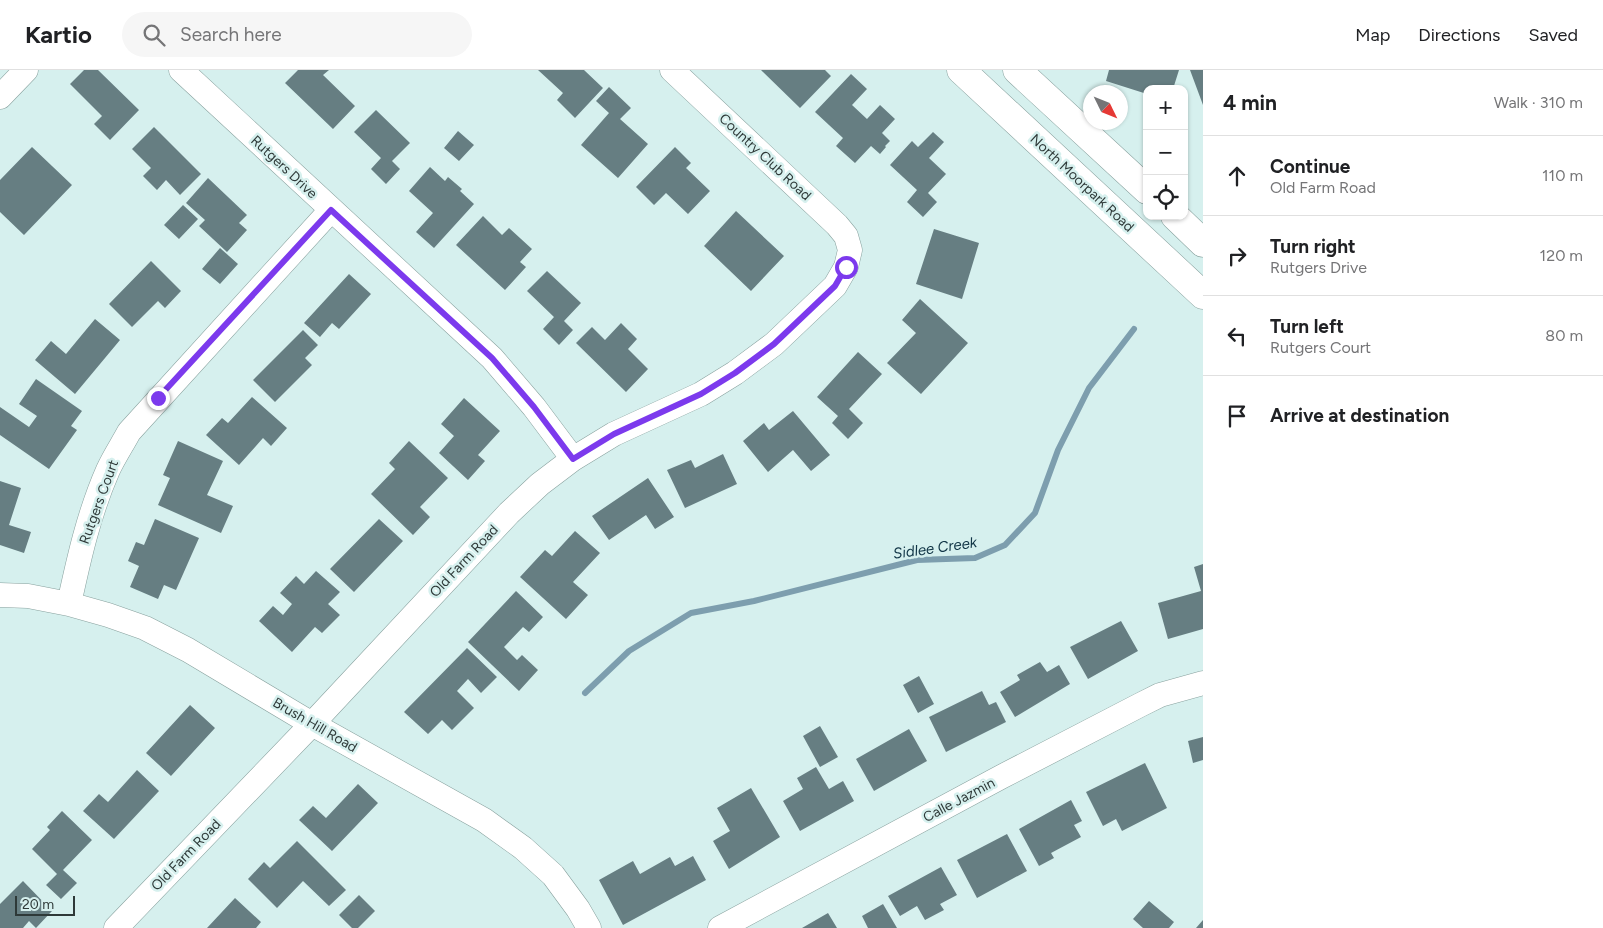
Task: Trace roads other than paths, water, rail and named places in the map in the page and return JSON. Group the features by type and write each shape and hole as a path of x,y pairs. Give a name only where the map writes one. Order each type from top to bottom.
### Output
{"main road":[{"name":"North Moorpark Road","path":"961,70 1203,296"},
{"path":"1017,70 1143,186"},
{"path":"1178,220 1203,243"}],"street":[{"path":"0,97 26,70"},
{"name":"Rutgers Drive","path":"181,70 492,358 534,407 573,459"},
{"name":"Country Club Road","path":"672,70 837,225 846,236 850,250"},
{"name":"Rutgers Court","path":"69,604 81,549 94,507 109,469 129,432 331,210"},
{"name":"Old Farm Road","path":"116,928 312,724 509,513 540,484 573,459 614,434 701,394 735,373 774,344 835,286 846,267 850,250"},
{"name":"Brush Hill Road","path":"0,595 28,596 69,604 145,628 188,650 312,724 484,820 523,848 553,875 578,909 589,928"},
{"name":"Calle Jazmin","path":"734,925 1001,777 1140,704 1160,695 1203,683"}],"waterway":[{"name":"Sidlee Creek","path":"585,693 629,651 691,613 754,601 917,560 975,558 1005,545 1035,513 1058,450 1089,388 1134,329"}]}
